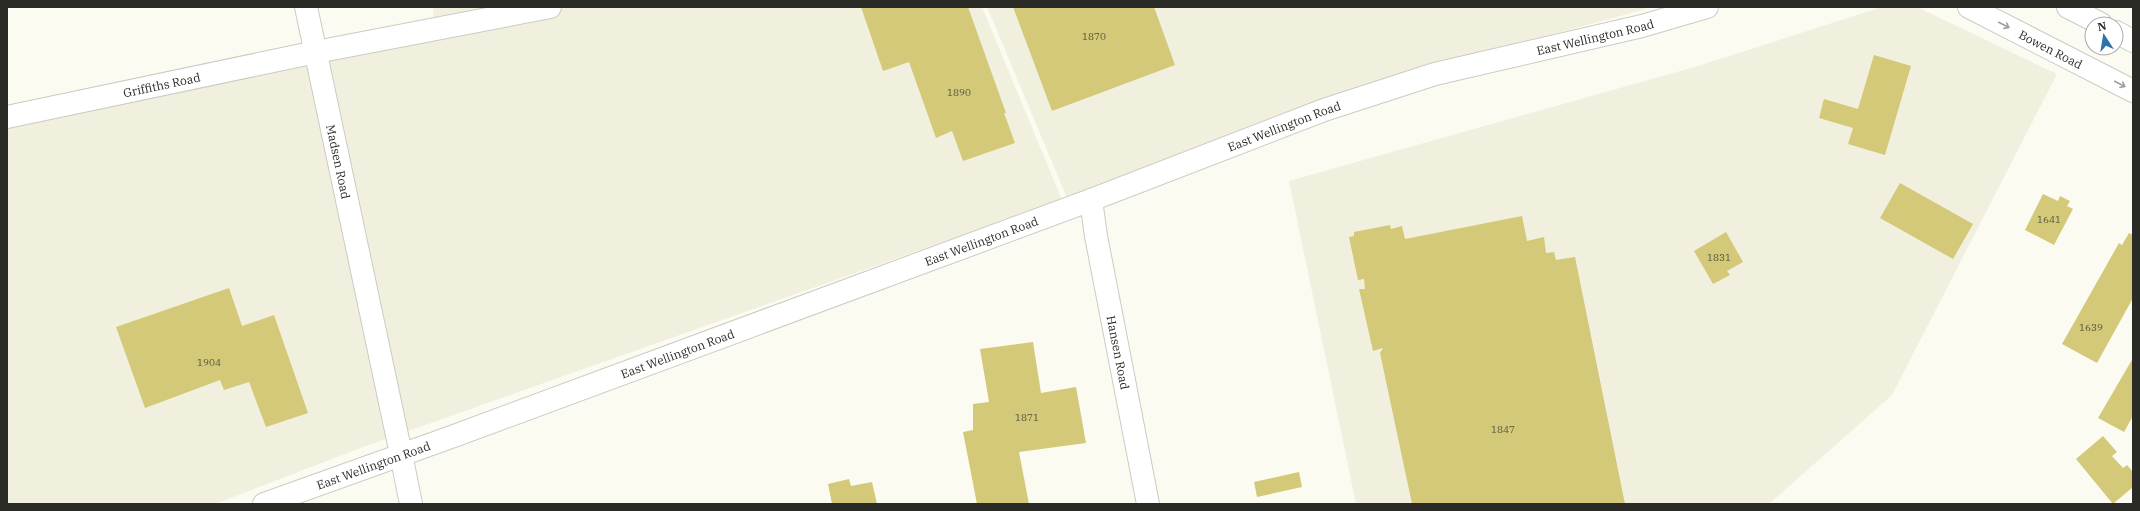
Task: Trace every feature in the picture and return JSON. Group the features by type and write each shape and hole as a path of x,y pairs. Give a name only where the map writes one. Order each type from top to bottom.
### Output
{"street":[{"name":"Madsen Road","path":"306,7 411,504"},
{"path":"316,52 550,7"},
{"path":"1642,26 1654,7"},
{"name":"East Wellington Road","path":"264,504 469,430 1091,200 1324,110 1435,74 1642,26 1707,7"},
{"name":"Bowen Road","path":"1970,7 2133,91"},
{"path":"2068,7 2085,16"},
{"path":"2124,36 2133,41"},
{"name":"Griffiths Road","path":"7,117 316,52"},
{"name":"Hansen Road","path":"1091,200 1096,236 1148,504"}],"shaded area":[{"path":"433,7 982,7 1062,200 366,446 215,504 7,504 7,106 434,22"},
{"path":"987,7 1647,7 1646,9 1431,67 1067,198"},
{"path":"1882,7 1917,7 2057,74 1892,395 1769,504 1356,504 1289,181 1698,66"}],"building":[{"path":"861,7 968,7 1006,113 1004,113 1015,143 963,161 952,131 936,138 909,62 883,71"},
{"path":"1013,7 1154,7 1175,65 1052,111"},
{"path":"1874,55 1911,66 1885,155 1848,144 1853,128 1819,118 1824,99 1858,109"},
{"path":"1900,183 1973,224 1953,259 1880,218"},
{"path":"2043,194 2058,201 2060,196 2070,201 2067,206 2073,209 2054,245 2025,230"},
{"path":"1522,216 1527,241 1544,237 1546,253 1554,252 1556,260 1575,257 1625,504 1412,504 1380,353 1383,348 1373,351 1359,289 1365,289 1364,279 1358,280 1349,237 1354,236 1354,232 1390,225 1391,229 1402,226 1405,239"},
{"path":"1726,232 1743,262 1727,271 1730,275 1713,284 1694,251"},
{"path":"2129,233 2133,235 2133,298 2097,363 2062,344 2119,243 2122,245"},
{"path":"229,288 242,326 274,315 308,413 266,427 249,382 224,390 220,380 145,408 116,327"},
{"path":"1033,342 1041,393 1076,387 1086,443 1019,452 1029,504 977,504 963,432 973,430 973,404 989,402 980,349"},
{"path":"2133,358 2133,416 2124,432 2098,418"},
{"path":"2103,436 2117,452 2112,456 2123,468 2127,465 2133,472 2133,487 2113,504 2076,459"},
{"path":"1299,472 1302,487 1257,497 1254,482"},
{"path":"849,479 851,486 872,482 877,504 832,504 828,484"}]}
